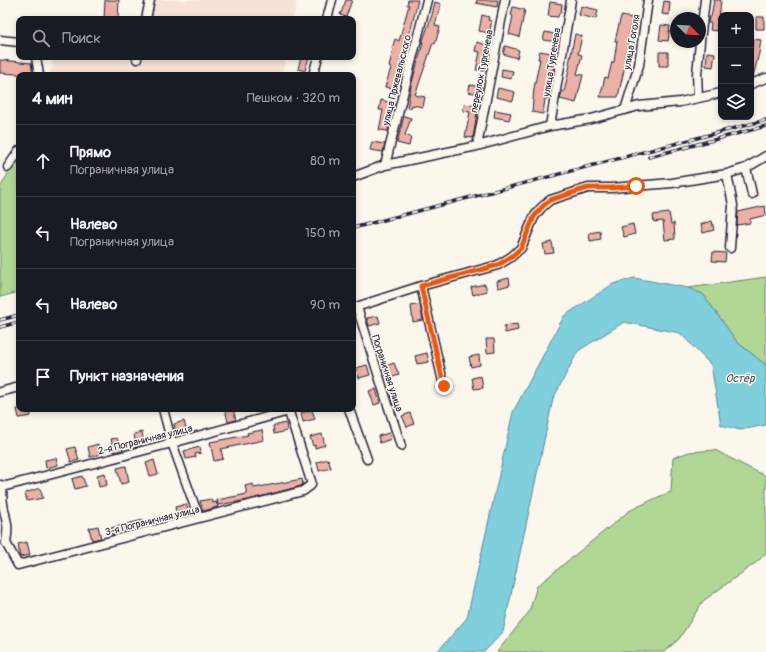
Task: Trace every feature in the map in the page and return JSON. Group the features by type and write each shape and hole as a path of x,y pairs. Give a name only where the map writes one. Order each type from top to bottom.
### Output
{"street":[{"path":"147,16 150,0"},
{"path":"328,16 332,0"},
{"name":"улица Пржевальского","path":"385,165 427,0"},
{"name":"переулок Тургенева","path":"477,146 505,0"},
{"name":"улица Тургенева","path":"550,126 571,0"},
{"name":"улица Гоголя","path":"625,110 639,65 648,0"},
{"path":"703,12 704,0"},
{"path":"0,40 16,42"},
{"path":"698,98 697,74 699,48"},
{"path":"36,60 38,72"},
{"path":"314,72 317,60"},
{"path":"754,83 766,78"},
{"path":"356,176 385,165 477,146 550,126 592,119 639,106 680,102 718,94"},
{"path":"8,167 16,155"},
{"name":"Пограничная улица","path":"356,307 421,286 498,265 511,257 521,248 534,217 550,200 588,188 611,188 665,183 727,174 746,168 766,156"},
{"path":"746,168 752,194"},
{"path":"727,174 733,205 730,248"},
{"path":"421,286 444,386"},
{"name":"Пограничная улица","path":"356,310 401,446"},
{"path":"0,392 16,388"},
{"path":"164,412 172,443 199,518"},
{"name":"2-я Пограничная улица","path":"3,543 8,532 0,494 3,486 172,443 281,412"},
{"name":"3-я Пограничная улица","path":"3,543 18,565 303,491 311,485 289,412"},
{"path":"350,412 367,459"}],"shaded area":[{"path":"150,0 297,0 294,16 147,16"},
{"path":"52,60 285,60 283,72 50,72"}],"green space":[{"path":"16,159 16,293 0,297 0,188"},
{"path":"766,277 766,365 737,342 703,294 688,288"},
{"path":"715,450 766,476 766,553 758,561 703,601 679,639 664,652 497,652 529,612 537,586 629,511 671,492 673,458 689,452"}],"water":[{"name":"Остёр","path":"634,278 688,288 703,294 737,342 766,365 766,425 740,430 721,425 711,365 680,333 624,322 578,351 553,399 503,632 484,652 437,652 467,618 513,412 564,316 613,284"}],"building":[{"path":"105,0 119,0 118,16 104,16"},
{"path":"346,0 352,0 346,16 340,15"},
{"path":"408,0 418,0 396,90 385,87 391,68 389,67 392,49 395,39 399,41 409,5 407,5"},
{"path":"477,0 498,0 497,7 476,3"},
{"path":"714,0 721,0 720,12 718,12 717,31 710,30 711,23 708,23 709,17 711,17"},
{"path":"664,1 670,2 669,15 662,14"},
{"path":"435,2 441,4 435,25 440,27 415,95 425,97 423,107 412,105 411,108 407,108 422,43"},
{"path":"550,2 562,4 561,13 559,13 558,17 548,16"},
{"path":"581,6 598,10 596,19 579,15"},
{"path":"513,7 525,10 519,37 509,34 513,16 511,15"},
{"path":"482,15 489,17 488,20 492,21 489,33 479,31"},
{"path":"621,16 632,18 626,61 618,97 600,97 605,77 608,78 612,62 614,62 617,41 615,41"},
{"path":"756,17 764,17 764,29 756,29"},
{"path":"661,25 670,26 668,41 659,40"},
{"path":"545,32 559,35 557,42 543,40"},
{"path":"575,34 582,36 578,54 582,55 577,74 583,75 576,103 560,99 562,91 564,92"},
{"path":"754,39 761,40 754,73"},
{"path":"477,42 490,46 484,71 476,70 480,52 475,51"},
{"path":"505,46 519,50 517,58 503,54"},
{"path":"540,51 556,54 551,80 549,80 547,99 545,99 543,114 532,112"},
{"path":"659,52 668,52 668,66 659,66"},
{"path":"707,52 715,53 713,67 706,66"},
{"path":"0,60 31,63 32,72 16,72 16,74 0,73"},
{"path":"300,60 308,60 305,71 298,69"},
{"path":"502,69 513,71 511,79 501,77"},
{"path":"470,85 482,87 480,94 468,92"},
{"path":"498,88 515,92 513,101 496,97"},
{"path":"381,100 395,104 388,131 379,130 383,110 379,110"},
{"path":"464,104 478,106 473,138 465,137 470,112 463,111"},
{"path":"495,110 511,113 509,120 494,117"},
{"path":"404,116 411,118 405,135 411,137 409,146 397,143"},
{"path":"372,142 385,144 383,152 370,150"},
{"path":"765,206 766,215 750,219 750,223 737,225 738,212"},
{"path":"669,213 671,224 674,223 675,239 665,240 663,221 654,222 653,215"},
{"path":"712,221 714,230 703,233 701,224"},
{"path":"633,224 635,234 624,237 621,227"},
{"path":"600,231 601,239 590,241 589,233"},
{"path":"552,242 554,253 545,254 543,244"},
{"path":"713,252 726,253 725,262 712,261"},
{"path":"509,278 510,285 498,288 497,281"},
{"path":"485,284 487,291 473,295 471,287"},
{"path":"420,304 423,320 413,322 411,306"},
{"path":"378,316 380,323 369,326 367,318"},
{"path":"517,324 518,330 505,333 504,326"},
{"path":"486,339 494,339 495,352 487,353"},
{"path":"427,353 429,362 417,364 415,356"},
{"path":"479,355 480,365 471,367 469,357"},
{"path":"394,363 399,375 387,379 383,367"},
{"path":"367,365 370,375 359,378 356,368"},
{"path":"481,376 483,388 474,389 472,378"},
{"path":"376,389 380,403 374,405 369,391"},
{"path":"18,412 30,412 31,416 19,418"},
{"path":"226,412 234,412 236,420 228,422"},
{"path":"313,412 315,419 303,422 301,413"},
{"path":"410,413 414,424 407,427 402,416"},
{"path":"184,421 187,433 177,436 174,424"},
{"path":"286,423 287,431 274,434 273,426"},
{"path":"262,430 264,440 221,449 223,459 214,461 210,442 248,435 247,433"},
{"path":"142,432 144,444 136,447 134,434"},
{"path":"389,433 391,439 380,443 378,436"},
{"path":"322,434 325,445 315,448 315,445 313,446 310,437"},
{"path":"117,438 119,445 121,444 123,450 114,452 111,439"},
{"path":"98,444 100,454 90,457 88,447"},
{"path":"75,447 79,460 71,462 67,449"},
{"path":"200,447 201,453 195,454 196,457 186,459 184,451"},
{"path":"56,458 58,465 46,468 45,460"},
{"path":"328,459 331,468 319,471 317,462"},
{"path":"154,460 158,474 150,476 146,463"},
{"path":"126,466 129,482 121,484 117,468"},
{"path":"105,473 107,485 99,487 97,475"},
{"path":"82,476 86,486 75,489 72,479"},
{"path":"302,479 303,484 301,486 248,500 218,505 217,500 247,494 245,486 253,484 254,488"},
{"path":"40,488 43,498 27,501 25,493"},
{"path":"211,499 212,503 216,502 218,507 203,511 200,501"},
{"path":"186,504 190,515 178,518 175,507"},
{"path":"143,520 144,527 112,535 111,528"},
{"path":"98,526 101,538 92,540 89,528"},
{"path":"27,542 30,555 20,557 18,544"}],"railway":[{"path":"356,227 766,120"},
{"path":"649,157 766,126"},
{"path":"0,320 16,316"},
{"path":"0,327 16,323"}],"route":[{"path":"444,386 421,286 498,265 511,257 521,248 534,217 550,200 588,188 636,186"}]}
